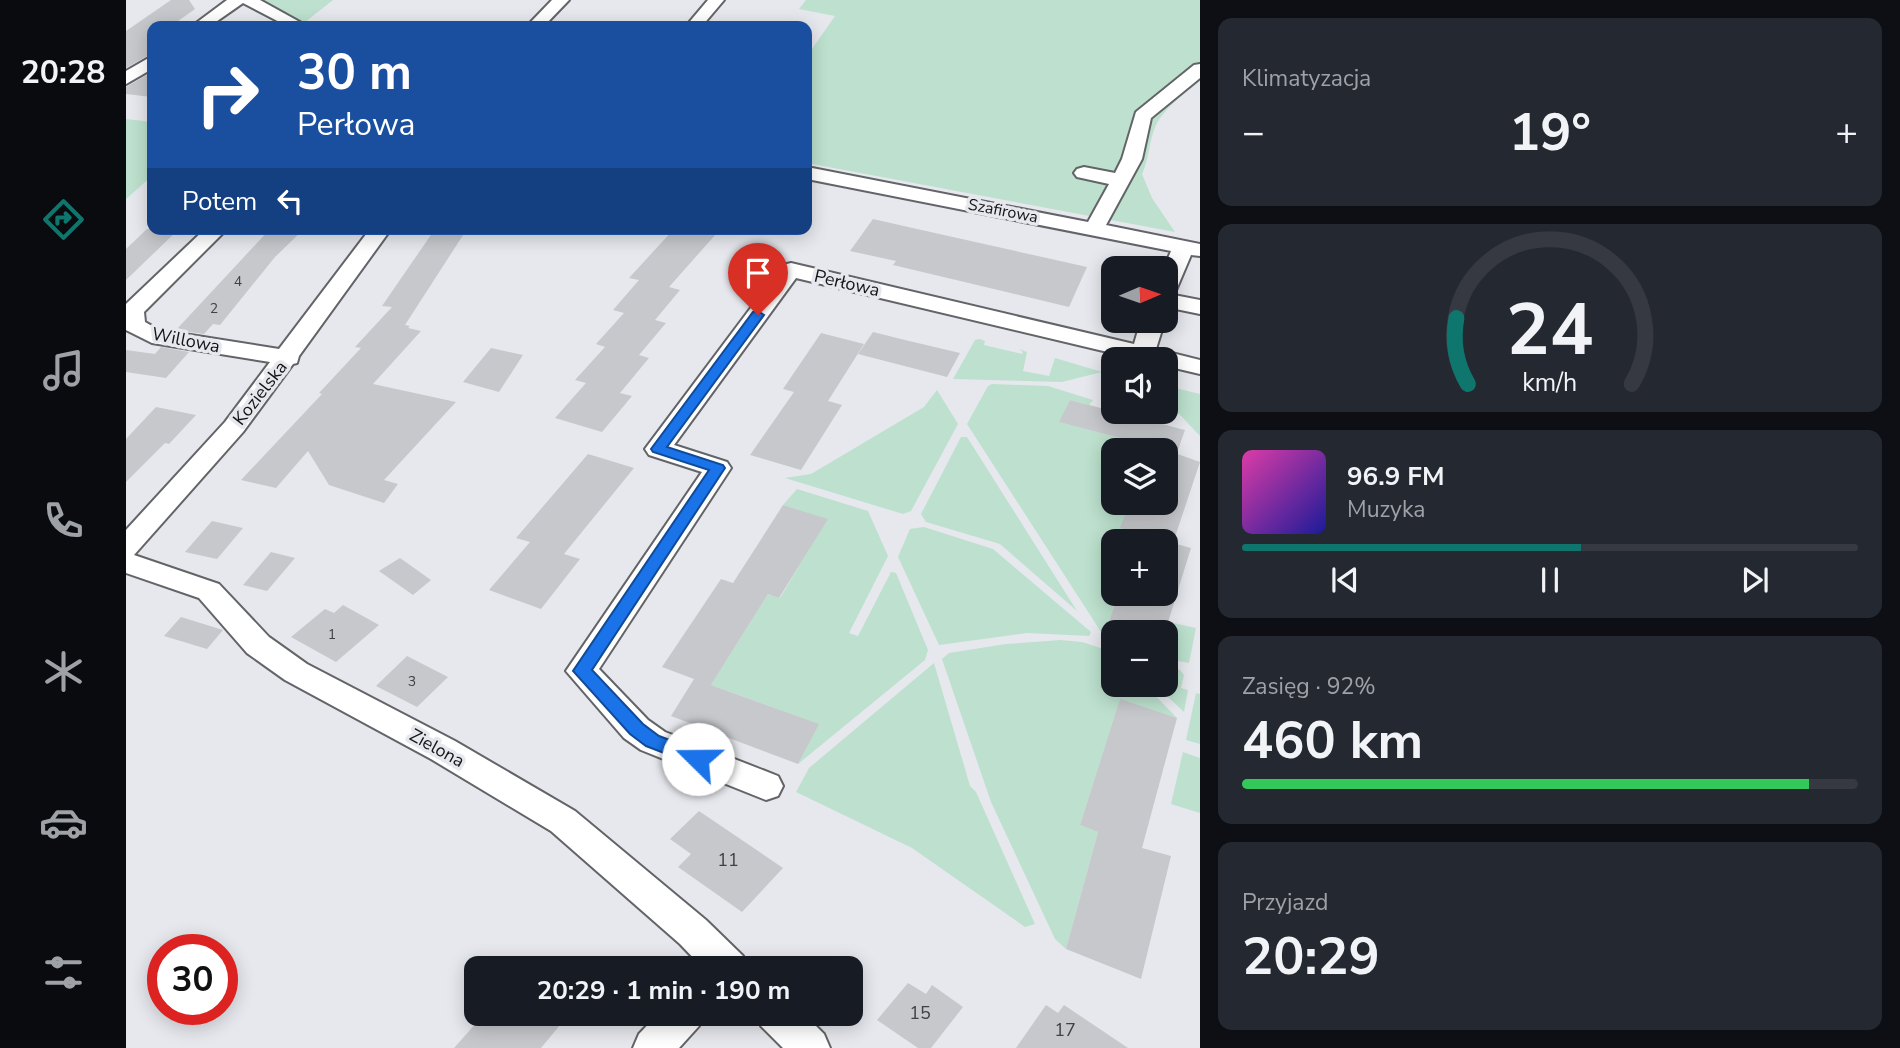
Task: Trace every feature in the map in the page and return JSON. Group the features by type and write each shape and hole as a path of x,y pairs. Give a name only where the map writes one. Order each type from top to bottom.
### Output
{"street":[{"path":"207,21 237,0"},
{"path":"248,0 289,21"},
{"path":"540,21 561,0"},
{"path":"698,21 716,0"},
{"path":"126,79 147,64"},
{"path":"1094,229 1132,159 1142,116 1200,69"},
{"path":"1084,173 1121,180"},
{"name":"Szafirowa","path":"812,174 1192,248"},
{"name":"Willowa","path":"211,235 132,311 134,325 152,336 288,358"},
{"name":"Kozielska","path":"126,548 203,463 288,358 377,235"},
{"path":"1178,271 1192,248"},
{"name":"Perłowa","path":"766,786 653,741 636,729 582,671 718,468 658,449 791,270 1116,347"},
{"path":"1178,302 1200,307"},
{"path":"1178,362 1200,368"},
{"name":"Zielona","path":"126,563 209,591 258,645 296,672 443,750 563,821 693,932 716,956"},
{"path":"653,1048 673,1026"},
{"path":"788,1026 810,1048"}],"green space":[{"path":"258,0 333,0 307,21 300,21"},
{"path":"806,0 1200,0 1200,81 1174,103 1157,123 1142,174 1152,198 1175,232 812,164 812,49 835,16 799,9"},
{"path":"126,119 147,121 147,180 126,199"},
{"path":"980,339 985,341 984,345 1022,354 1019,349 1027,352 1023,371 1049,376 1055,358 1101,372 1062,382 953,379 975,340"},
{"path":"988,386 1048,386 1093,400 1089,405 1070,400 1060,422 1121,438 1101,438 1101,515 1134,515 1138,529 1101,529 1101,606 1114,606 1109,620 1101,620 1101,632 967,424"},
{"path":"1178,389 1200,394 1200,436 1178,413"},
{"path":"937,390 958,424 911,511 903,514 785,478 811,474 924,407"},
{"path":"961,437 967,437 1077,611 1000,544 926,522 921,514"},
{"path":"797,489 868,511 888,556 849,633 858,636 891,572 896,573 928,650 925,660 798,764 818,724 711,685 768,594 780,598 827,519 783,505"},
{"path":"924,527 993,549 1091,632 1089,636 1027,633 939,645 898,557 910,529"},
{"path":"1178,624 1196,628 1189,663 1178,661"},
{"path":"1061,640 1082,642 1101,648 1101,697 1157,697 1177,718 1120,700 1080,825 1098,832 1066,949 1055,939 991,802 942,659 949,653 1006,644"},
{"path":"934,663 970,786 976,792 1035,924 1025,927 912,848 796,792 809,768"},
{"path":"1178,669 1184,675 1181,688 1188,690 1184,712 1168,697 1178,697"},
{"path":"1196,693 1200,694 1200,744 1186,740"},
{"path":"1183,752 1200,758 1200,813 1171,804"}],"building":[{"path":"171,0 189,0 195,9 178,21 147,21 147,56 126,68 126,31"},
{"path":"147,75 147,96 126,94 126,87"},
{"path":"873,219 1087,267 1069,307 893,265 896,261 850,251"},
{"path":"147,229 147,235 173,235 126,280 126,249"},
{"path":"264,235 298,235 275,257 220,325 213,324 204,334 176,330"},
{"path":"431,235 463,235 405,325 421,331 373,384 456,402 384,480 398,484 384,503 329,485 308,451 276,488 241,480 361,348 355,347 392,307 382,306"},
{"path":"668,235 715,235 669,287 680,290 655,320 666,323 639,355 649,358 620,393 632,396 602,432 555,418 586,383 575,380 605,347 596,344 624,313 613,310 639,280 629,278"},
{"path":"873,332 960,353 947,377 858,354"},
{"path":"821,333 864,344 828,401 842,405 801,470 750,455 794,392 783,389"},
{"path":"161,347 189,352 166,378 126,372 126,350 155,354"},
{"path":"491,348 523,355 499,392 463,382"},
{"path":"1070,400 1101,408 1101,424 1162,424 1185,430 1178,450 1178,438 1120,438 1059,422"},
{"path":"156,407 196,415 169,444 165,443 126,482 126,439"},
{"path":"588,454 634,468 564,554 580,559 541,609 489,590 530,542 516,538"},
{"path":"1178,454 1200,462 1178,529 1120,528 1125,515 1178,515"},
{"path":"783,505 828,519 779,598 768,594 711,685 819,724 798,764 671,716 694,679 662,667 721,579 733,583"},
{"path":"212,521 243,528 217,559 185,552"},
{"path":"1178,544 1191,548 1178,590"},
{"path":"271,552 295,558 267,591 243,585"},
{"path":"400,558 431,580 413,595 379,571"},
{"path":"343,605 379,625 336,662 291,637 325,609 334,613"},
{"path":"1114,606 1173,606 1169,620 1109,620"},
{"path":"181,617 223,630 207,649 164,636"},
{"path":"407,656 448,677 417,707 376,686"},
{"path":"1120,699 1177,718 1142,848 1171,856 1141,979 1066,949 1098,832 1080,825"},
{"path":"699,811 783,868 742,912 678,867 691,854 670,839"},
{"path":"908,983 926,994 932,985 963,1007 931,1048 918,1048 877,1020"},
{"path":"1046,1005 1058,1013 1064,1005 1128,1048 1016,1048"},
{"path":"473,1026 559,1026 541,1048 454,1048"}],"route":[{"path":"698,759 653,741 636,729 582,671 718,468 658,449 758,315"}]}
